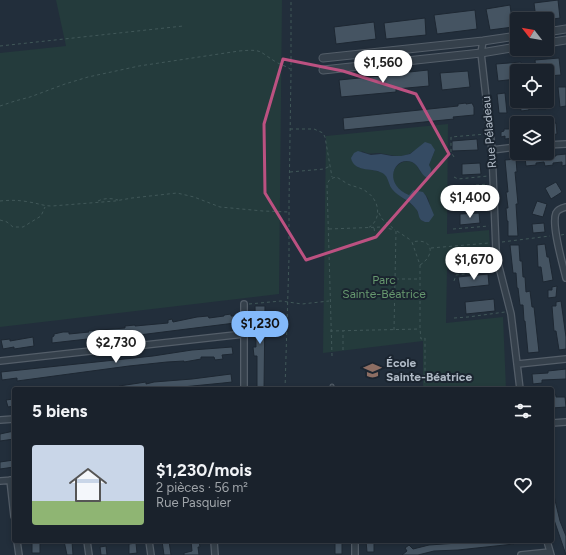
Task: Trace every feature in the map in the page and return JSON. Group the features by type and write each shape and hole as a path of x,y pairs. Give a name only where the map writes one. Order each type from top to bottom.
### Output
{"street":[{"path":"554,31 566,29"},
{"path":"323,58 510,37"},
{"path":"554,42 566,40"},
{"name":"Rue Péladeau","path":"483,41 481,53 492,150 496,250 511,312 520,387"},
{"path":"323,70 481,53 510,48"},
{"path":"554,145 566,144"},
{"path":"492,150 510,149"},
{"path":"566,207 559,210 556,214 555,224 566,278"},
{"path":"244,304 244,387"},
{"path":"0,361 244,334"},
{"path":"518,364 566,359"},
{"path":"0,420 12,419"},
{"path":"554,423 566,422"},
{"path":"0,481 12,480"},
{"path":"17,543 18,555"},
{"path":"86,543 89,555"},
{"path":"150,543 151,555"},
{"path":"214,543 215,555"},
{"path":"355,543 355,555"},
{"path":"521,555 551,553 548,543"}],"path":[{"path":"285,387 288,302 291,0"},
{"path":"0,46 182,26"},
{"path":"0,106 30,98 65,84 88,77 139,66 239,50 257,50 291,70"},
{"path":"289,129 314,129 323,133 325,137 332,177 327,184 330,331 332,356"},
{"path":"454,157 451,152 451,137 490,134"},
{"path":"289,172 324,169 330,165"},
{"path":"454,177 458,179 493,176"},
{"path":"332,177 336,177 348,185 367,191 375,200 378,212 382,219 412,242 420,265 420,329 421,338 425,338 425,387"},
{"path":"453,206 454,187 493,183"},
{"path":"0,201 16,200 46,206 118,201 177,193 194,197 220,207 255,211 289,212"},
{"path":"0,220 7,222 13,227 27,226 41,216 43,209 46,206"},
{"path":"368,228 374,224 378,212"},
{"path":"453,229 495,225"},
{"path":"374,228 375,234"},
{"path":"328,229 387,228 396,230"},
{"path":"394,330 396,230"},
{"path":"501,242 566,234"},
{"path":"412,242 421,240 429,244 431,253 420,265"},
{"path":"430,248 489,243"},
{"path":"454,281 456,275 500,269"},
{"path":"395,280 420,279"},
{"path":"244,304 288,302 302,304 330,301"},
{"path":"454,318 511,312"},
{"path":"330,331 420,329"},
{"path":"343,331 343,350"}],"highlighted area":[{"path":"283,59 343,71 416,94 449,154 376,237 306,260 265,193 264,124"}],"green space":[{"path":"56,0 282,0 279,294 0,327 0,53 66,46"},
{"name":"Parc Sainte-Béatrice","path":"448,124 447,234 489,230 491,264 447,269 446,323 503,317 506,387 423,387 423,341 323,353 326,136","holes":["415,150 435,150 429,165 430,174 421,173 415,164 409,161 402,162 396,167 393,173 393,181 398,188 409,195 413,190 424,194 427,197 430,205 429,222 421,220 416,208 400,196 390,185 386,175 381,172 357,167 362,151 402,156"]}],"water":[{"path":"425,142 431,144 435,150 429,165 431,169 430,177 427,178 414,163 406,161 396,166 393,178 401,190 409,195 413,190 423,192 434,215 429,222 421,220 417,210 411,203 392,189 388,179 383,173 359,168 351,158 354,153 358,151 371,155 381,154 401,156 410,154"}],"building":[{"path":"558,0 560,18 554,19 554,12 535,12 534,3"},
{"path":"510,5 510,27 490,30 486,9"},
{"path":"475,10 477,29 437,34 434,15"},
{"path":"425,18 426,35 386,39 384,23"},
{"path":"374,22 376,39 336,44 334,27"},
{"path":"559,58 561,75 554,76 554,64 535,64 535,60"},
{"path":"521,62 521,64 510,64 510,80 498,81 496,64"},
{"path":"428,70 429,86 396,89 396,92 341,97 339,80"},
{"path":"468,71 470,87 442,90 440,73"},
{"path":"558,87 566,87 566,106 560,107"},
{"path":"505,93 507,113 499,113 497,94"},
{"path":"472,103 474,107 474,115 453,117 454,119 344,130 343,118 458,106 458,104"},
{"path":"521,108 529,108 529,110 521,111"},
{"path":"554,123 556,123 557,134 554,134"},
{"path":"504,129 510,129 510,138 505,139 505,136 501,137 501,132 504,131"},
{"path":"477,139 478,150 452,151 452,141"},
{"path":"566,154 566,165 562,166 562,162 545,166 544,162 526,166 525,160 554,160 554,156"},
{"path":"505,160 516,160 517,172 515,172 518,204 516,204 518,236 508,236 506,208 508,208 506,192 508,192"},
{"path":"480,163 481,174 462,175 462,164"},
{"path":"556,182 562,192 551,199 545,188"},
{"path":"481,188 482,198 456,201 455,190"},
{"path":"537,201 547,204 543,217 532,214"},
{"path":"479,213 480,223 460,225 460,214"},
{"path":"544,223 545,232 533,233 532,224"},
{"path":"545,244 553,280 543,282 541,267 538,267 537,245"},
{"path":"510,245 519,245 520,261 522,261 526,292 530,291 532,307 534,307 539,352 528,353 523,305 520,305 516,273 513,273"},
{"path":"488,274 489,285 460,288 458,277"},
{"path":"557,286 556,297 548,298 548,290 552,290 552,287"},
{"path":"494,299 495,311 466,314 465,302"},
{"path":"561,301 566,337 566,349 559,350 556,331 554,331 552,306 556,306 556,302"},
{"path":"255,306 265,306 264,387 257,387 257,356 254,356 253,347 256,347"},
{"path":"231,314 231,316 234,316 235,323 123,337 114,336 52,343 52,337 54,334 63,332 69,332 69,334 89,332 88,331 125,328 125,326 168,323 168,320 172,319 173,322 197,317 208,316 209,318"},
{"path":"33,337 34,346 3,349 1,340 10,339 10,341"},
{"path":"232,347 233,354 222,355 223,359 215,360 214,357 201,357 201,359 184,362 167,362 129,366 17,381 17,378 2,380 1,372 153,356 192,350"},
{"path":"566,369 566,379 542,380 542,383 533,384 532,374 548,373 548,371"},
{"path":"231,374 232,382 182,387 119,387 146,382 146,384"},
{"path":"554,395 556,395 556,397 565,397 566,407 554,408"},
{"path":"12,399 12,406 8,407 6,400"},
{"path":"12,431 12,439 0,441 0,434"},
{"path":"12,460 12,467 0,469 0,462"},
{"path":"554,496 560,521 566,536 566,555 554,520"},
{"path":"32,543 40,543 40,553 32,553"},
{"path":"64,543 72,543 73,555 67,555"},
{"path":"136,543 137,553 129,554 129,544"},
{"path":"162,543 169,543 171,555 164,555"},
{"path":"191,543 199,543 200,547 198,547 199,555 184,555 184,553 192,551"},
{"path":"335,543 342,543 342,554 335,554"},
{"path":"366,543 374,543 374,552 367,552"},
{"path":"458,543 514,543 458,550 434,551 418,555 402,555 407,551 405,548 409,545 413,549 429,545"},
{"path":"106,546 107,555 101,555 100,547"}],"place":[{"name":"École Sainte-Béatrice","path":"373,370"}]}
